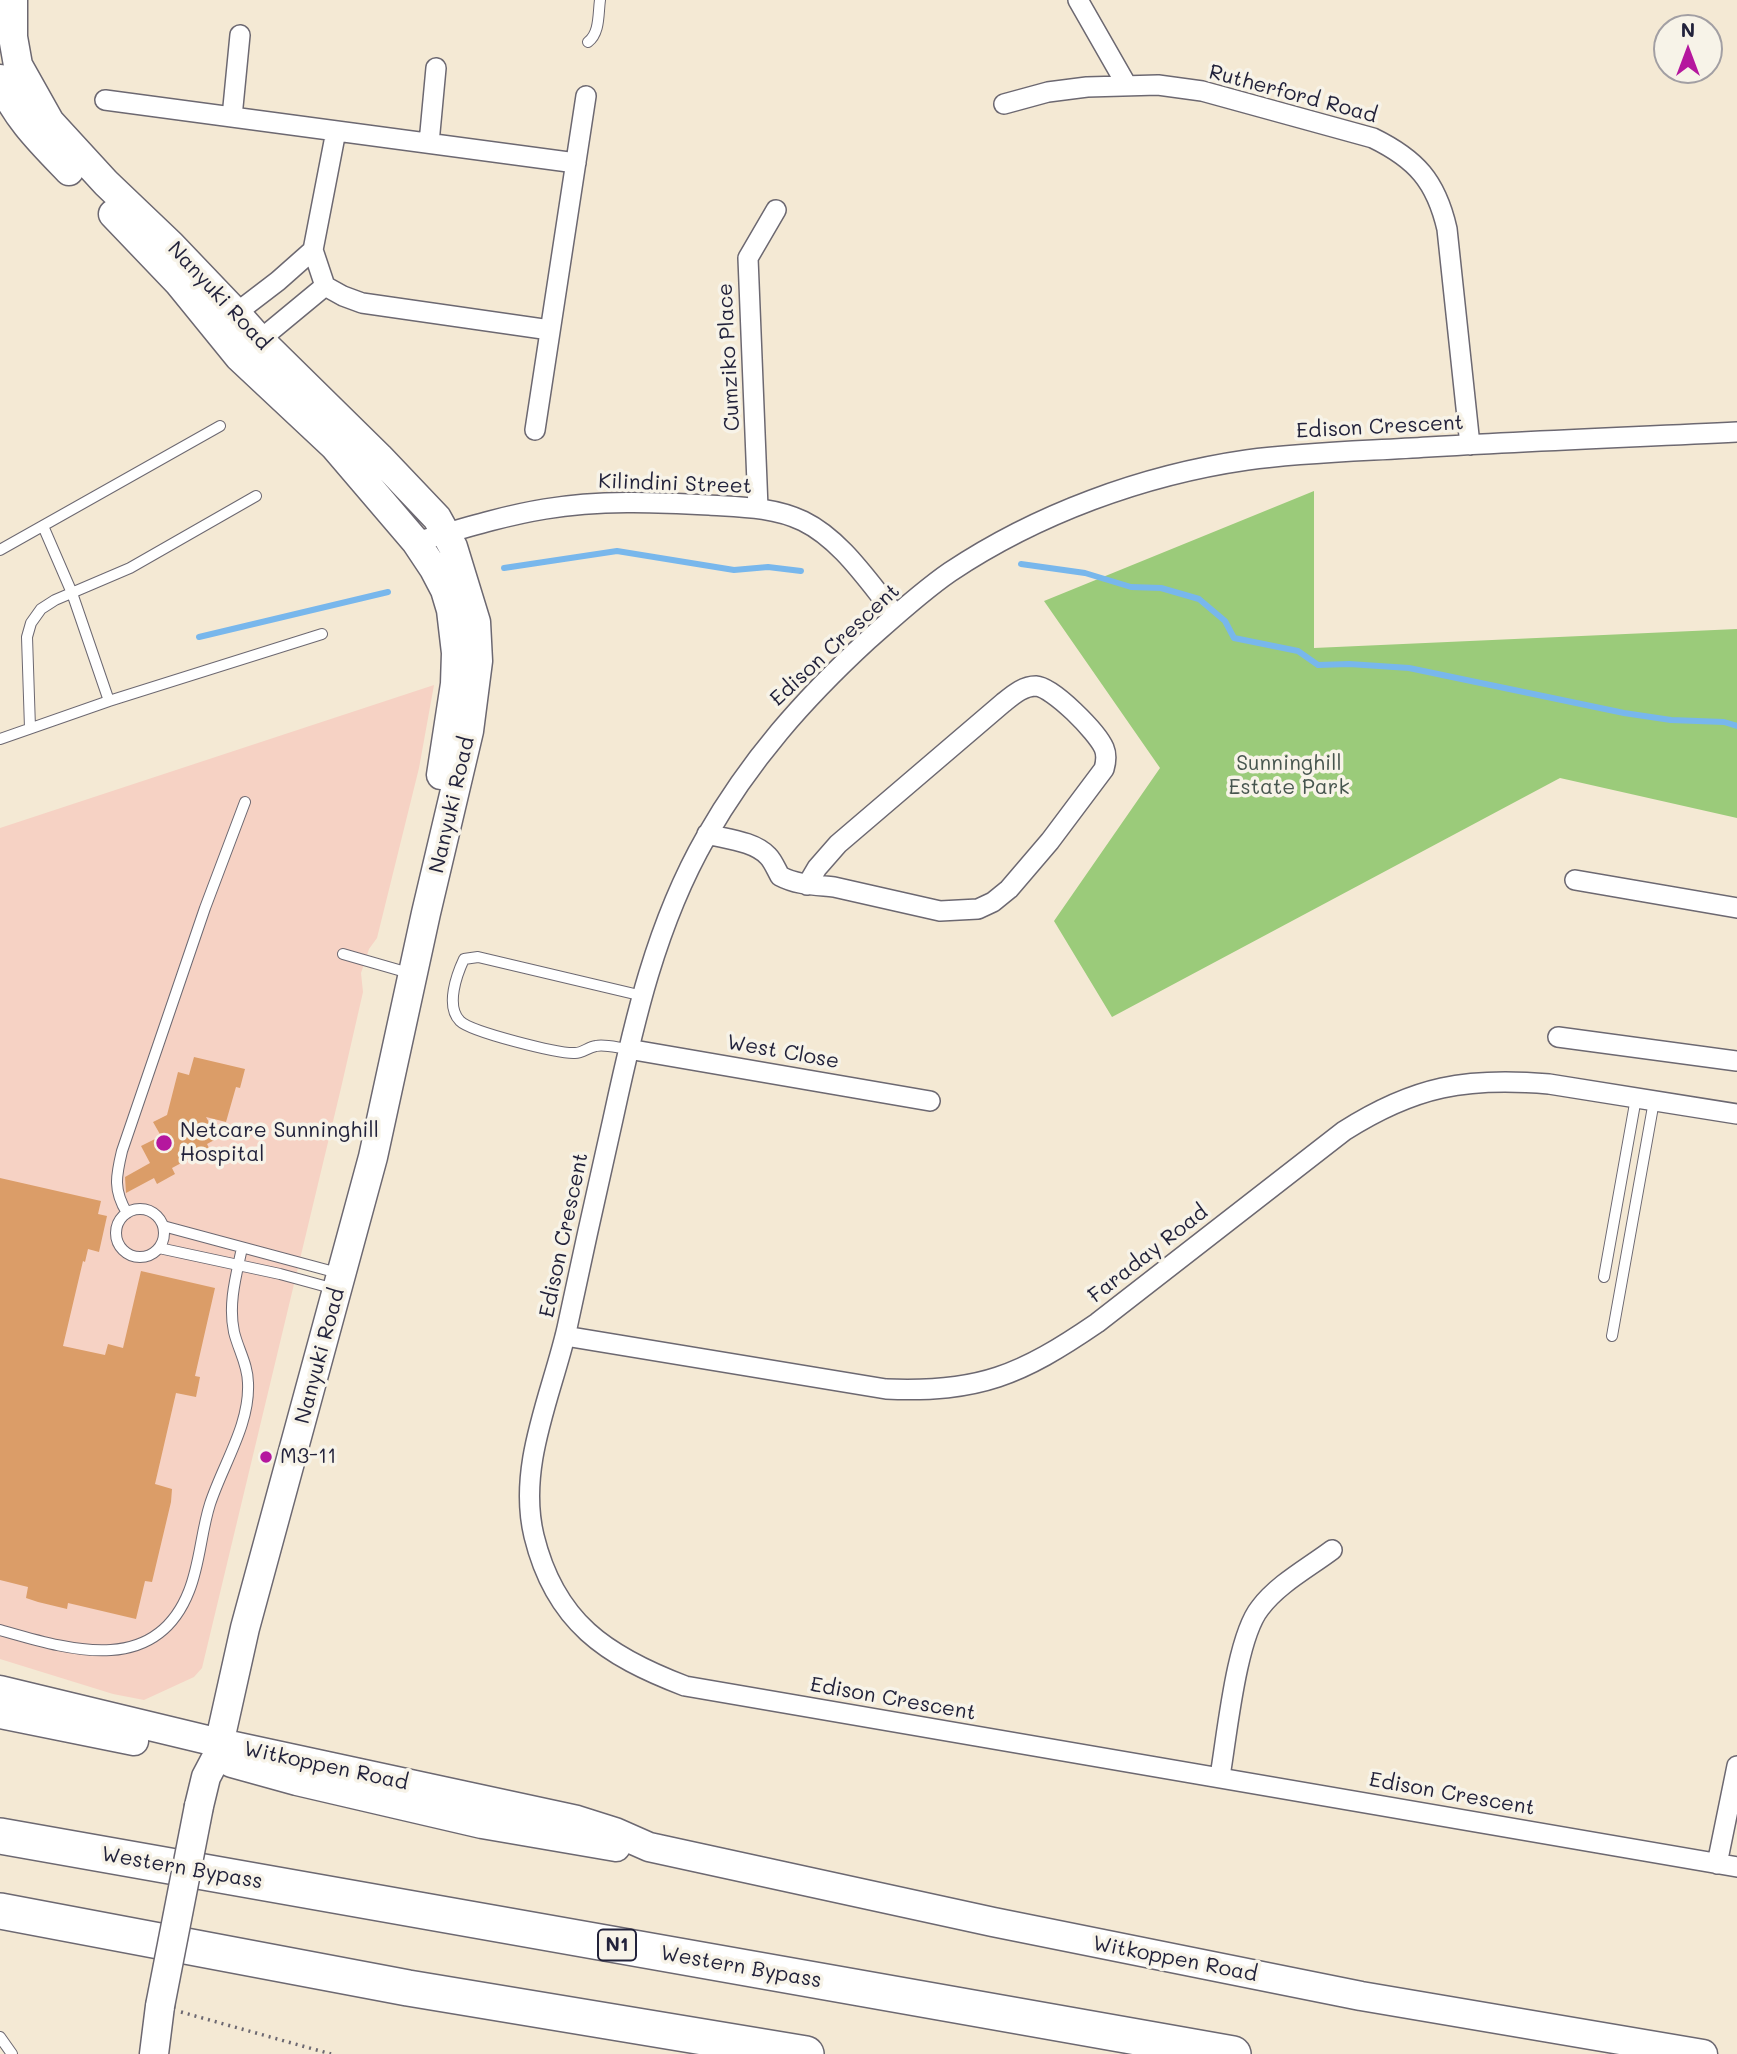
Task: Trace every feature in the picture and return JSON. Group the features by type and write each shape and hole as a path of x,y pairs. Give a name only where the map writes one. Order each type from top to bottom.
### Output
{"highway":[{"name":"Western Bypass","path":"0,1836 1233,2054"},
{"path":"0,1911 408,1988 806,2054"}],"main road":[{"name":"Nanyuki Road","path":"13,0 6,38 50,122 106,183 171,245 225,321 416,542 445,590 451,610 456,653 455,684 439,790 414,909 405,972"},
{"name":"Nanyuki Road","path":"0,79 5,93 22,120 178,282 225,321"},
{"name":"Nanyuki Road","path":"155,2054 160,2006 210,1755 221,1665 264,1487 333,1280 405,972 469,732 477,685 476,622 448,533 414,493 249,349"},
{"name":"Witkoppen Road","path":"0,1690 210,1755"},
{"name":"Witkoppen Road","path":"0,1714 210,1755 577,1820 615,1832 649,1847 993,1923 1361,1996 1703,2054"}],"street":[{"path":"1079,0 1126,84"},
{"path":"232,117 240,35"},
{"path":"429,143 436,68"},
{"name":"Rutherford Road","path":"1004,104 1048,92 1126,84 1158,85 1202,91 1373,138 1397,149 1416,164 1433,187 1443,207 1470,445"},
{"path":"534,430 586,96"},
{"path":"106,100 576,163"},
{"path":"336,131 313,250 325,286 362,303 550,330"},
{"name":"Cumziko Place","path":"758,508 748,258 776,211"},
{"path":"225,321 278,281 313,250"},
{"path":"249,349 325,286"},
{"name":"Edison Crescent","path":"1737,432 1282,456 1231,463 1165,477 1061,513 1014,535 948,574 896,615 817,687 777,733 707,834 684,878 655,951 628,1049 565,1336 530,1475 529,1510 533,1535 558,1598 600,1645 654,1674 685,1686 1737,1867"},
{"name":"Kilindini Street","path":"416,542 544,509 587,504 629,502 758,508 802,521 821,532 842,552 896,615"},
{"path":"707,834 757,849 771,858 780,876 807,885 834,887 940,911 978,909 993,902 1009,889 1050,841 1104,769 1104,748 1056,695 1039,686 1028,687 1003,703 838,844 817,868 807,885"},
{"path":"1575,880 1737,908"},
{"path":"1558,1037 1737,1061"},
{"name":"West Close","path":"628,1049 930,1101"},
{"name":"Faraday Road","path":"565,1336 886,1389 938,1389 986,1382 1023,1369 1057,1350 1097,1323 1313,1153 1374,1112 1422,1092 1453,1086 1519,1082 1737,1114"},
{"path":"1220,1776 1236,1679 1248,1632 1258,1609 1273,1594 1332,1550"},
{"path":"1717,1864 1737,1766"}],"lane":[{"path":"589,42 595,35 600,0"},
{"path":"0,550 220,426"},
{"path":"30,728 27,637 31,623 41,609 131,568 256,496"},
{"path":"43,526 72,593 108,701"},
{"path":"0,738 108,701 323,634"},
{"path":"127,1213 117,1192 122,1151 244,802"},
{"path":"342,954 405,972"},
{"path":"628,1049 597,1045 573,1054 510,1040 475,1028 460,1021 455,1011 454,985 464,959 478,957 643,996"},
{"path":"1604,1277 1645,1099"},
{"path":"1612,1336 1645,1099"},
{"path":"147,1211 156,1216 163,1226 159,1248 150,1255 138,1257 122,1249 116,1239 117,1227 127,1213 147,1211"},
{"path":"163,1226 242,1248 333,1280"},
{"path":"159,1248 238,1265 333,1280"},
{"path":"0,1630 63,1648 110,1652 150,1638 165,1629 175,1618 190,1590 205,1521 244,1418 248,1398 247,1369 234,1333 232,1313 232,1293 242,1248"},
{"path":"0,2038 12,2054"}],"path":[{"path":"160,2006 331,2054"}],"shaded area":[{"name":"Netcare Sunninghill Hospital","path":"434,685 419,768 377,938 369,949 361,973 363,992 202,1668 194,1677 144,1700 113,1694 0,1659 0,828"}],"green space":[{"name":"Sunninghill Estate Park","path":"1314,491 1314,648 1737,629 1737,818 1560,778 1112,1017 1054,921 1160,768 1044,601"}],"building":[{"path":"194,1057 245,1069 240,1088 236,1087 226,1122 206,1117 218,1138 207,1144 209,1148 172,1168 175,1174 157,1184 154,1178 126,1193 125,1177 150,1163 141,1146 161,1136 153,1122 167,1115 178,1072 189,1075"},
{"path":"0,1178 101,1201 98,1214 107,1216 99,1252 88,1249 85,1262 83,1261 63,1346 105,1355 108,1344 123,1348 141,1271 215,1288 195,1376 200,1377 196,1397 176,1393 155,1484 172,1489 171,1502 152,1582 145,1581 136,1619 68,1603 67,1609 38,1602 26,1598 28,1587 0,1580"}],"waterway":[{"path":"504,568 617,551 734,570 768,567 801,571"},
{"path":"1021,564 1085,573 1131,587 1161,588 1199,599 1225,621 1234,638 1298,651 1318,665 1409,668 1624,713 1671,720 1724,722 1737,726"},
{"path":"199,637 388,592"}],"place":[{"name":"Netcare Sunninghill Hospital","path":"164,1143"},
{"name":"M3-11","path":"266,1457"}]}
